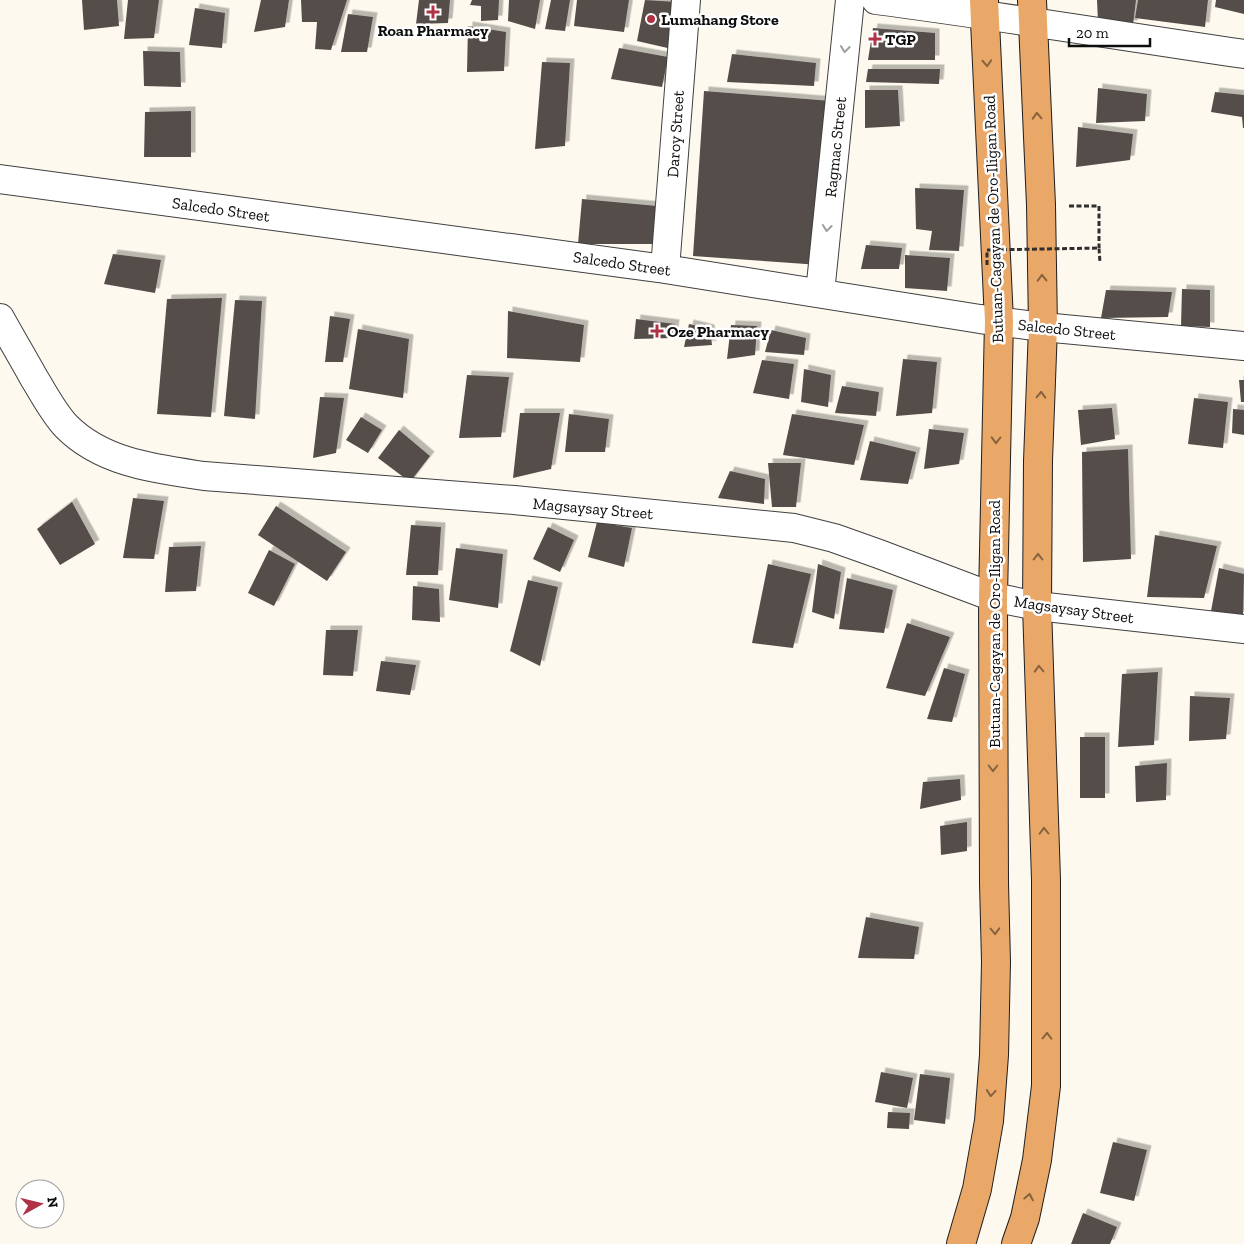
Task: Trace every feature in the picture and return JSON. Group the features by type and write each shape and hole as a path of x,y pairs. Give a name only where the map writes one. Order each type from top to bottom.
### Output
{"highway":[{"name":"Butuan-Cagayan de Oro-Iligan Road","path":"961,1244 979,1180 989,1121 994,1055 996,962 994,883 994,597 998,321 984,7"},
{"path":"1016,1244 1025,1218 1037,1160 1046,1086 1046,880 1037,606 1038,461 1043,327 1041,205 1033,12"}],"street":[{"name":"Daroy Street","path":"665,269 686,0"},
{"name":"Ragmac Street","path":"820,293 850,0"},
{"path":"876,0 1033,12 1244,54"},
{"name":"Salcedo Street","path":"0,179 665,269 998,321 1244,346"},
{"name":"Magsaysay Street","path":"0,318 47,400 66,426 90,445 118,458 154,469 204,476 514,500 794,528 834,538 870,550 994,597 1037,606 1244,629"}],"path":[{"path":"1099,206 1100,263"},
{"path":"987,265 987,250 1099,248"}],"building":[{"path":"82,0 117,0 119,26 84,30"},
{"path":"128,0 159,0 154,38 124,39"},
{"path":"261,0 289,0 285,27 254,32"},
{"path":"301,0 347,0 331,50 315,49 317,22 302,22"},
{"name":"Roan Pharmacy","path":"419,0 450,0 448,23 416,24"},
{"path":"472,0 499,0 498,20 481,21 481,6 470,5"},
{"path":"509,0 540,0 535,29 508,21"},
{"path":"551,0 570,0 565,31 545,29"},
{"path":"577,0 629,0 624,32 574,26"},
{"path":"645,0 677,2 672,49 637,41"},
{"path":"1097,0 1136,0 1133,25 1098,22"},
{"path":"1138,0 1208,0 1205,27 1135,18"},
{"path":"1216,0 1244,0 1244,14 1215,7"},
{"path":"195,8 225,13 222,48 189,45"},
{"path":"348,14 373,17 367,52 341,52"},
{"path":"468,26 506,32 504,71 467,72"},
{"path":"873,28 935,33 935,60 868,60"},
{"path":"619,48 668,57 662,87 611,79"},
{"path":"143,51 180,52 181,87 144,86"},
{"path":"732,54 816,63 814,86 727,82"},
{"path":"542,62 570,63 565,146 535,149"},
{"path":"868,69 940,69 939,84 866,82"},
{"path":"1098,88 1147,94 1145,121 1096,123"},
{"path":"865,90 898,90 900,126 865,128"},
{"path":"704,91 831,101 820,265 693,256"},
{"path":"1215,92 1244,95 1244,128 1242,117 1211,112"},
{"path":"191,111 191,157 144,157 145,112"},
{"path":"1078,127 1133,134 1130,160 1076,167"},
{"path":"915,188 964,190 959,251 929,250 932,231 916,229"},
{"path":"582,199 657,206 655,244 578,244"},
{"path":"866,245 902,248 899,269 861,269"},
{"path":"113,254 161,260 155,293 104,284"},
{"path":"905,255 950,258 947,291 905,288"},
{"path":"1182,289 1210,290 1210,327 1181,326"},
{"path":"1106,290 1172,292 1168,317 1101,318"},
{"path":"222,298 211,417 157,414 167,299"},
{"path":"235,300 262,301 255,419 224,416"},
{"path":"508,311 584,325 580,362 507,358"},
{"path":"330,316 350,319 343,362 325,362"},
{"path":"636,319 675,324 673,338 634,339"},
{"path":"689,324 710,329 712,345 684,347"},
{"path":"731,325 757,326 755,355 727,359"},
{"path":"358,329 409,339 403,398 349,389"},
{"path":"771,330 806,338 804,355 765,352"},
{"path":"903,359 937,362 932,413 896,416"},
{"path":"762,360 794,364 789,399 753,393"},
{"path":"804,369 831,375 828,407 801,402"},
{"path":"467,375 509,377 501,437 459,438"},
{"path":"1239,380 1244,380 1244,402 1241,402"},
{"path":"842,386 879,392 876,416 835,413"},
{"path":"320,397 344,398 336,453 313,458"},
{"path":"1194,398 1228,402 1223,448 1188,444"},
{"path":"1112,408 1115,439 1081,445 1078,410"},
{"path":"1233,409 1244,410 1244,435 1232,433"},
{"path":"520,413 560,413 551,469 513,478"},
{"path":"569,414 609,419 605,452 565,452"},
{"path":"792,414 864,425 854,465 783,455"},
{"path":"361,417 382,430 368,453 346,440"},
{"path":"929,429 964,433 959,464 924,469"},
{"path":"399,430 430,456 410,482 378,458"},
{"path":"870,441 916,452 908,484 860,480"},
{"path":"1128,449 1131,559 1083,562 1082,452"},
{"path":"768,463 801,463 796,507 772,507"},
{"path":"730,471 765,479 764,504 718,498"},
{"path":"133,498 164,501 154,559 123,558"},
{"path":"72,502 95,544 60,565 37,529"},
{"path":"276,506 346,552 327,581 258,535"},
{"path":"597,522 632,528 624,567 588,557"},
{"path":"411,525 441,527 438,575 406,575"},
{"path":"548,527 574,540 560,572 533,559"},
{"path":"1155,535 1217,546 1204,598 1147,597"},
{"path":"201,546 196,591 165,592 169,547"},
{"path":"456,548 503,554 498,608 449,600"},
{"path":"269,550 295,564 274,606 248,593"},
{"path":"768,564 811,574 793,648 752,643"},
{"path":"818,564 841,572 834,619 812,612"},
{"path":"1219,568 1244,574 1243,617 1211,611"},
{"path":"847,578 893,590 884,633 839,629"},
{"path":"528,580 558,587 540,666 510,651"},
{"path":"413,586 439,589 440,622 412,620"},
{"path":"907,623 950,637 925,696 886,688"},
{"path":"326,630 358,630 353,676 323,675"},
{"path":"381,661 416,665 410,695 376,691"},
{"path":"944,668 965,674 952,722 927,719"},
{"path":"1158,672 1154,745 1118,747 1122,674"},
{"path":"1190,696 1230,698 1226,739 1189,741"},
{"path":"1080,737 1105,737 1105,798 1080,798"},
{"path":"1167,763 1166,800 1136,802 1135,766"},
{"path":"960,779 961,800 920,809 923,782"},
{"path":"967,822 967,851 941,855 940,826"},
{"path":"866,917 919,927 914,959 858,958"},
{"path":"881,1072 913,1078 907,1108 875,1102"},
{"path":"920,1074 950,1078 945,1124 914,1120"},
{"path":"888,1112 910,1113 909,1129 887,1128"},
{"path":"1113,1142 1147,1150 1134,1201 1100,1193"},
{"path":"1083,1213 1117,1227 1110,1244 1071,1244"}],"place":[{"name":"Roan Pharmacy","path":"433,12"},
{"name":"Lumahang Store","path":"651,19"},
{"name":"TGP","path":"875,39"},
{"name":"Oze Pharmacy","path":"657,331"}]}
